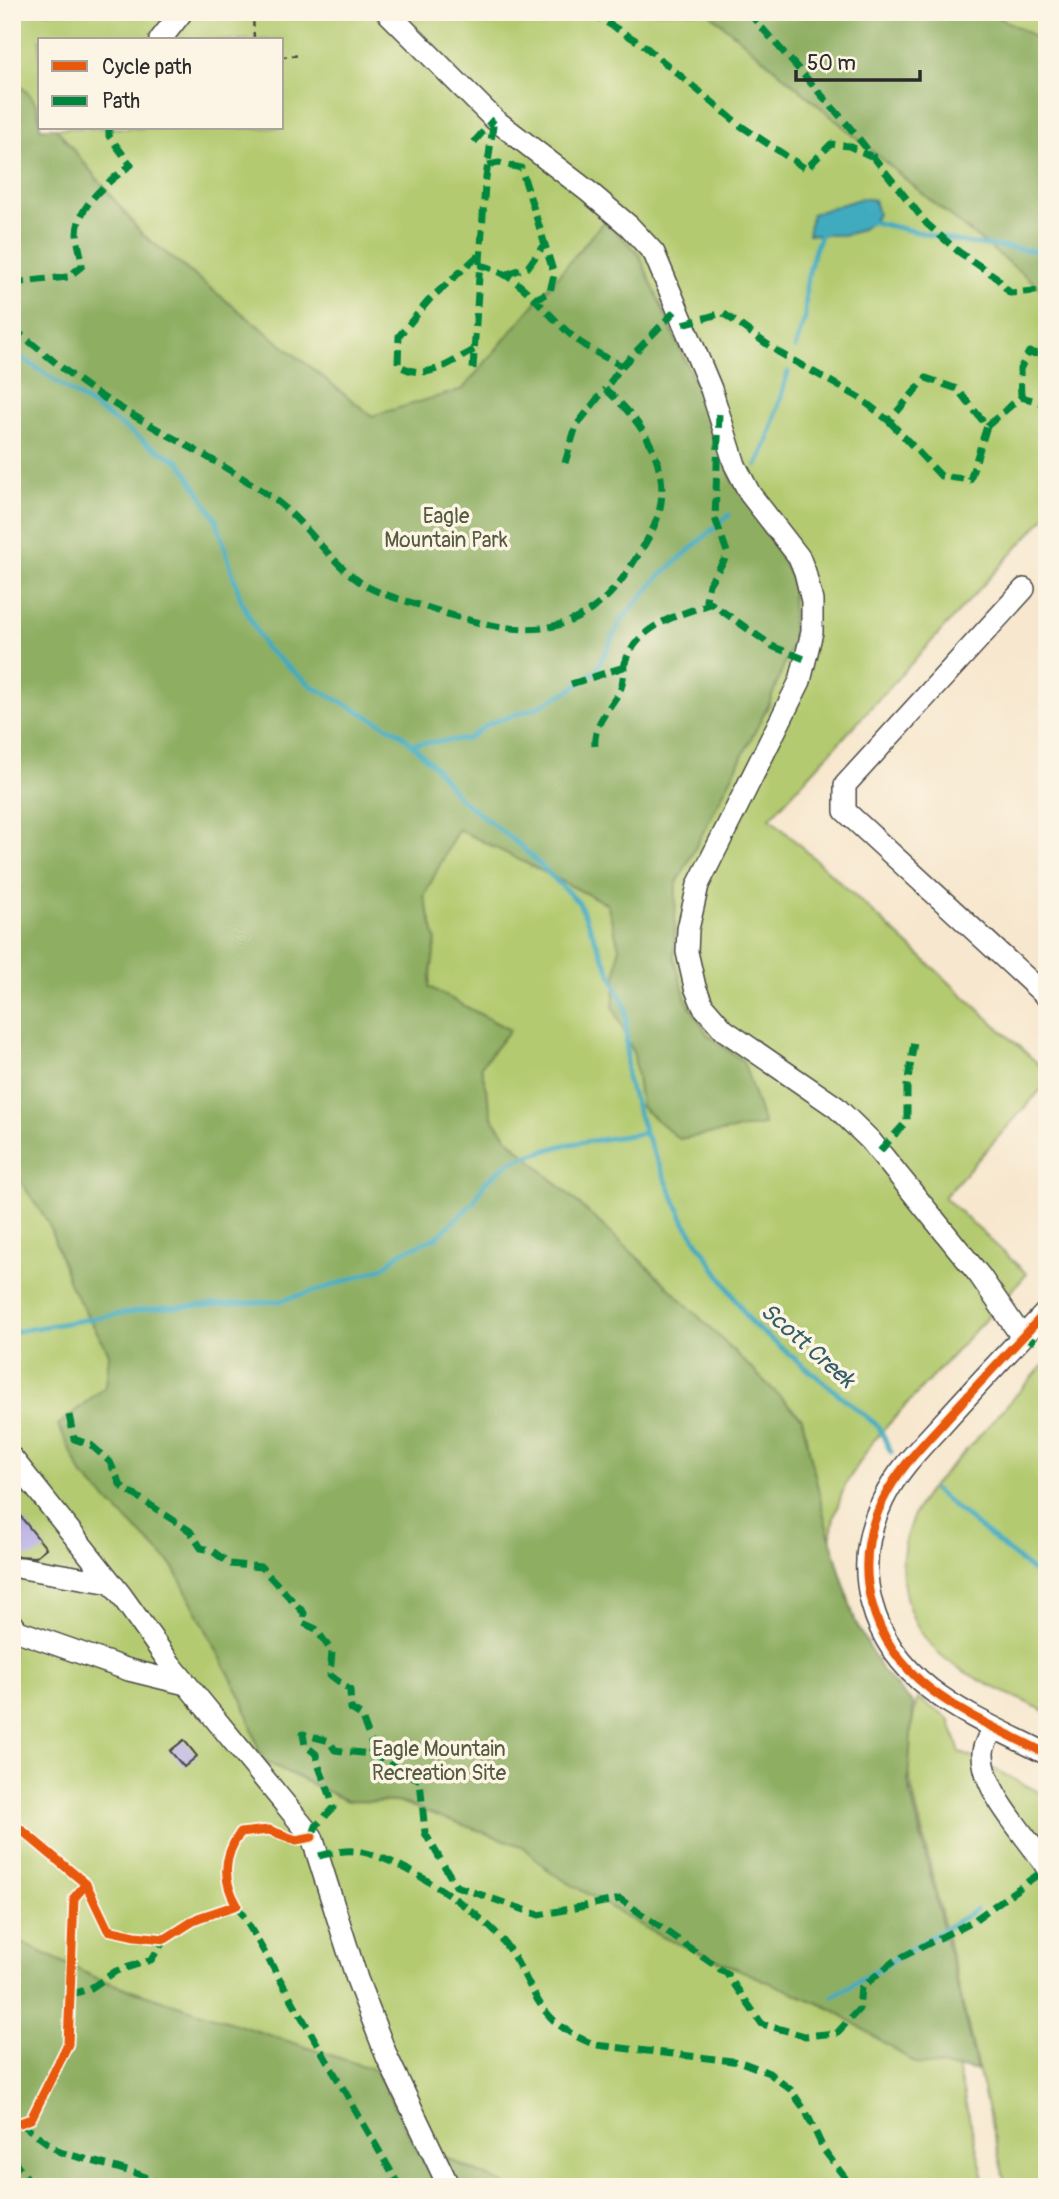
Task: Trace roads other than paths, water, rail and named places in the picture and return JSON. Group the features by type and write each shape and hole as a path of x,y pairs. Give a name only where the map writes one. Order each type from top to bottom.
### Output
{"street":[{"path":"162,38 182,12"},
{"path":"387,12 494,119 609,209 654,253 710,389 735,465 750,494 799,557 805,572 813,613 810,651 794,693 698,885 688,929 687,951 695,987 704,1006 724,1030 836,1107 870,1140 980,1276 1022,1337"},
{"path":"1024,589 845,785 845,811 1047,997"},
{"path":"1025,977 1047,980"},
{"path":"1047,1311 896,1478 873,1522 866,1557 871,1606 880,1631 899,1660 931,1690 993,1728 1047,1754"},
{"path":"12,1458 111,1583 186,1684 312,1837 357,1979 387,2057 449,2187"},
{"path":"22,1567 111,1583"},
{"path":"12,1623 18,1632 129,1670 186,1684"},
{"path":"993,1728 983,1752 988,1775 1002,1807 1035,1847 1047,1868"}],"water":[{"path":"862,198 874,200 878,214 864,228 847,234 808,234 812,214"}],"waterway":[{"path":"868,221 967,243 1047,252"},
{"path":"795,348 805,318 806,284 822,230"},
{"path":"12,351 151,446 180,462 216,519 241,600 265,648 313,687 400,733 435,767 459,798 521,846 579,903 626,1008 627,1078 645,1133 685,1223 752,1324 878,1426 891,1452"},
{"path":"757,465 768,441 788,372"},
{"path":"411,744 467,739 490,723 536,708 570,690 596,671 622,619 661,575 729,515"},
{"path":"12,1332 149,1309 280,1301 325,1288 383,1268 400,1253 437,1237 474,1202 484,1183 511,1161 564,1145 645,1133"},
{"name":"Scott Creek","path":"934,1490 1047,1583"},
{"path":"834,1996 976,1910"}],"park label":[{"name":"Eagle Mountain Park","path":"446,528"},
{"name":"Eagle Mountain Recreation Site","path":"439,1761"}]}
